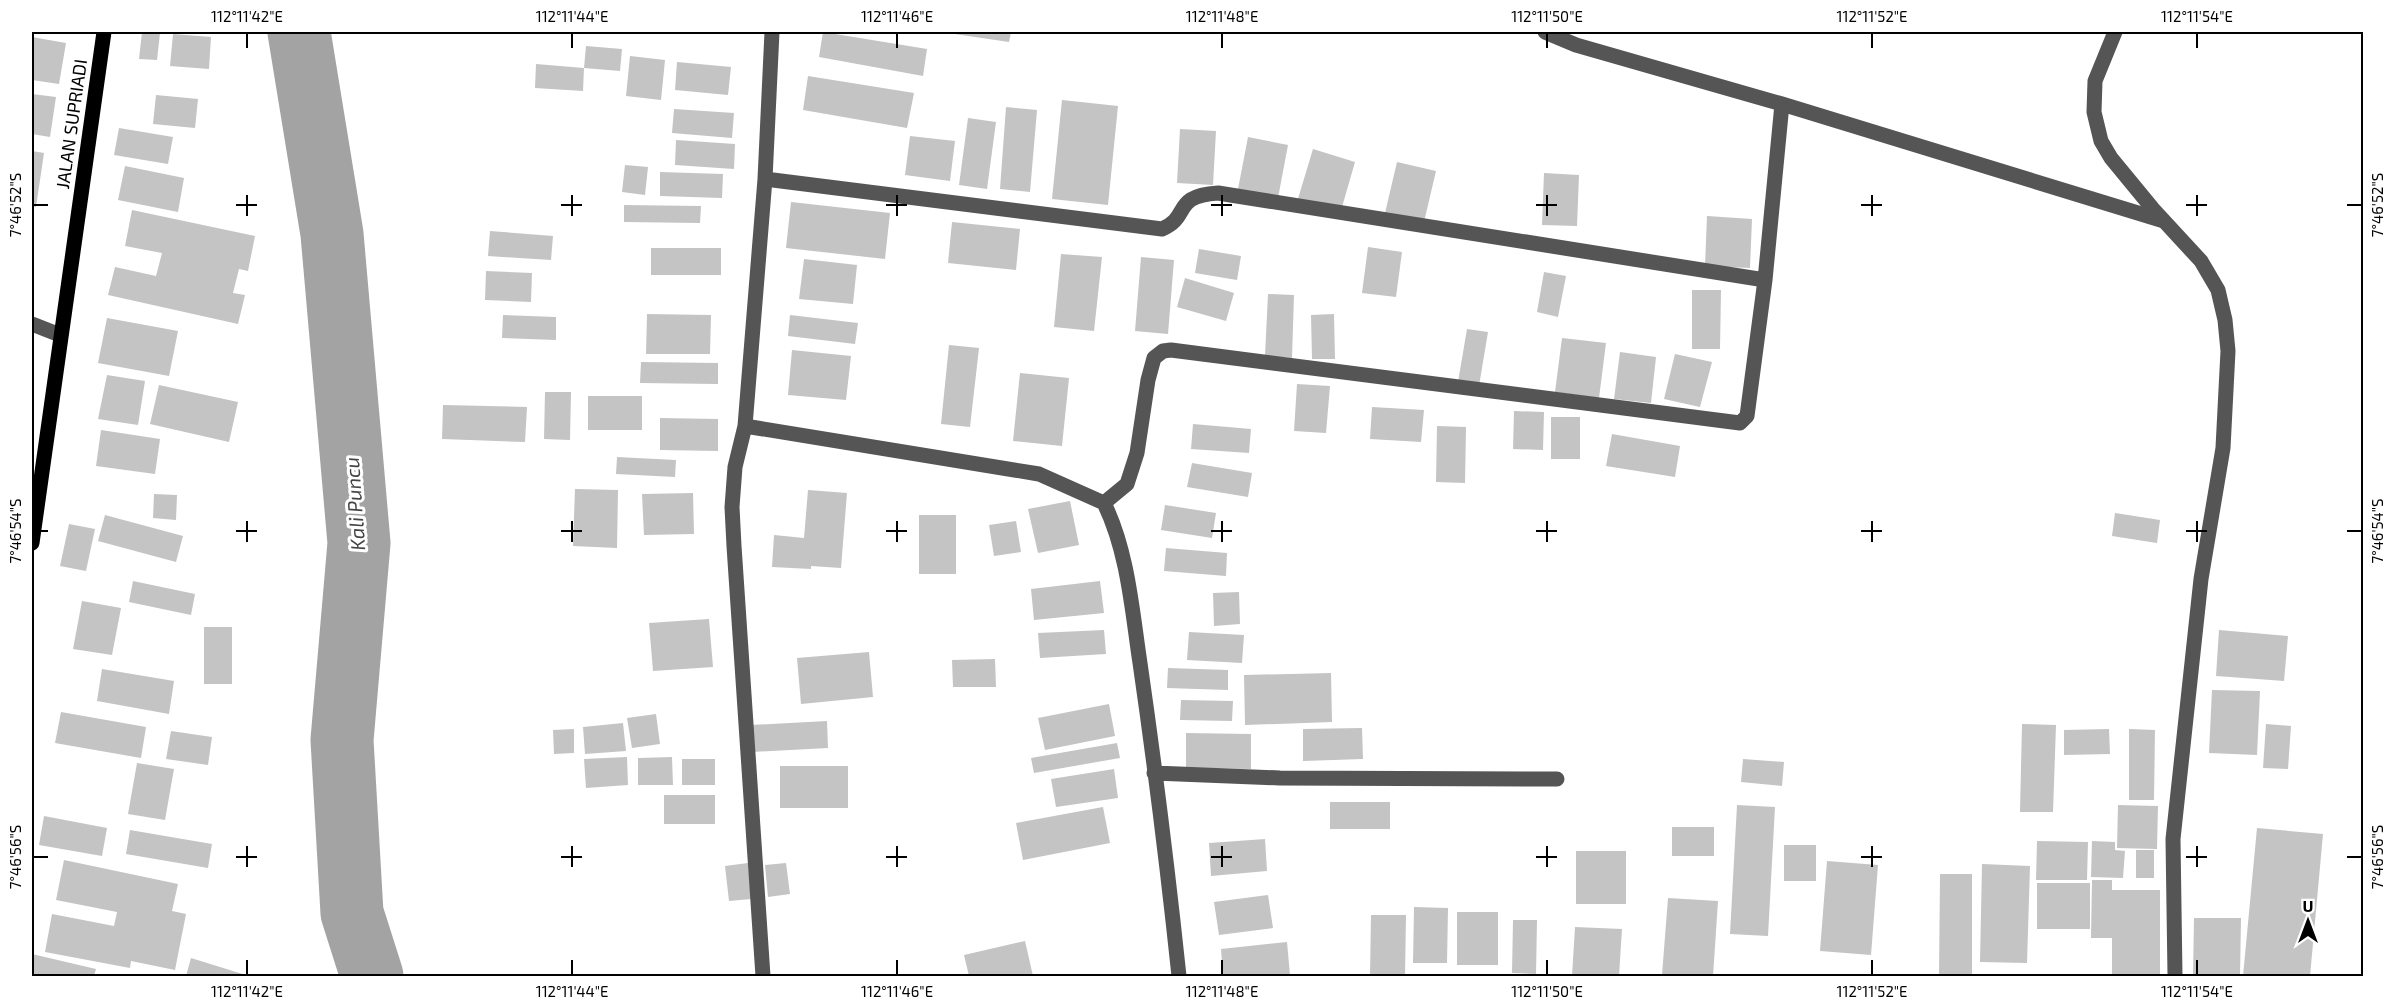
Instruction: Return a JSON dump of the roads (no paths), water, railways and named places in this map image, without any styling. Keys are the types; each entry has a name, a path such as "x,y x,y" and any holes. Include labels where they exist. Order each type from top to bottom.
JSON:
{"main road":[{"name":"JALAN SUPRIADI","path":"32,543 104,32"}],"street":[{"path":"763,976 732,507 735,467 745,426 765,179 772,32"},
{"path":"1545,32 1576,45 1782,104 2164,221"},
{"path":"2115,32 2095,81 2094,112 2101,141 2111,158 2201,261 2218,290 2228,351 2223,448 2201,579 2173,838 2175,976"},
{"path":"1104,503 1127,484 1137,453 1148,380 1154,358 1163,351 1171,350 1740,423 1747,416 1765,280 1782,104"},
{"path":"765,179 1162,229 1175,222 1182,207 1190,199 1218,193 1765,280"},
{"path":"32,324 60,335"},
{"path":"745,426 1039,474 1104,503 1116,526 1128,582 1179,976"},
{"path":"1154,773 1280,778 1557,779"}],"waterway":[{"name":"Kali Puncu","path":"299,32 332,234 359,543 342,740 352,913 372,976"}]}
